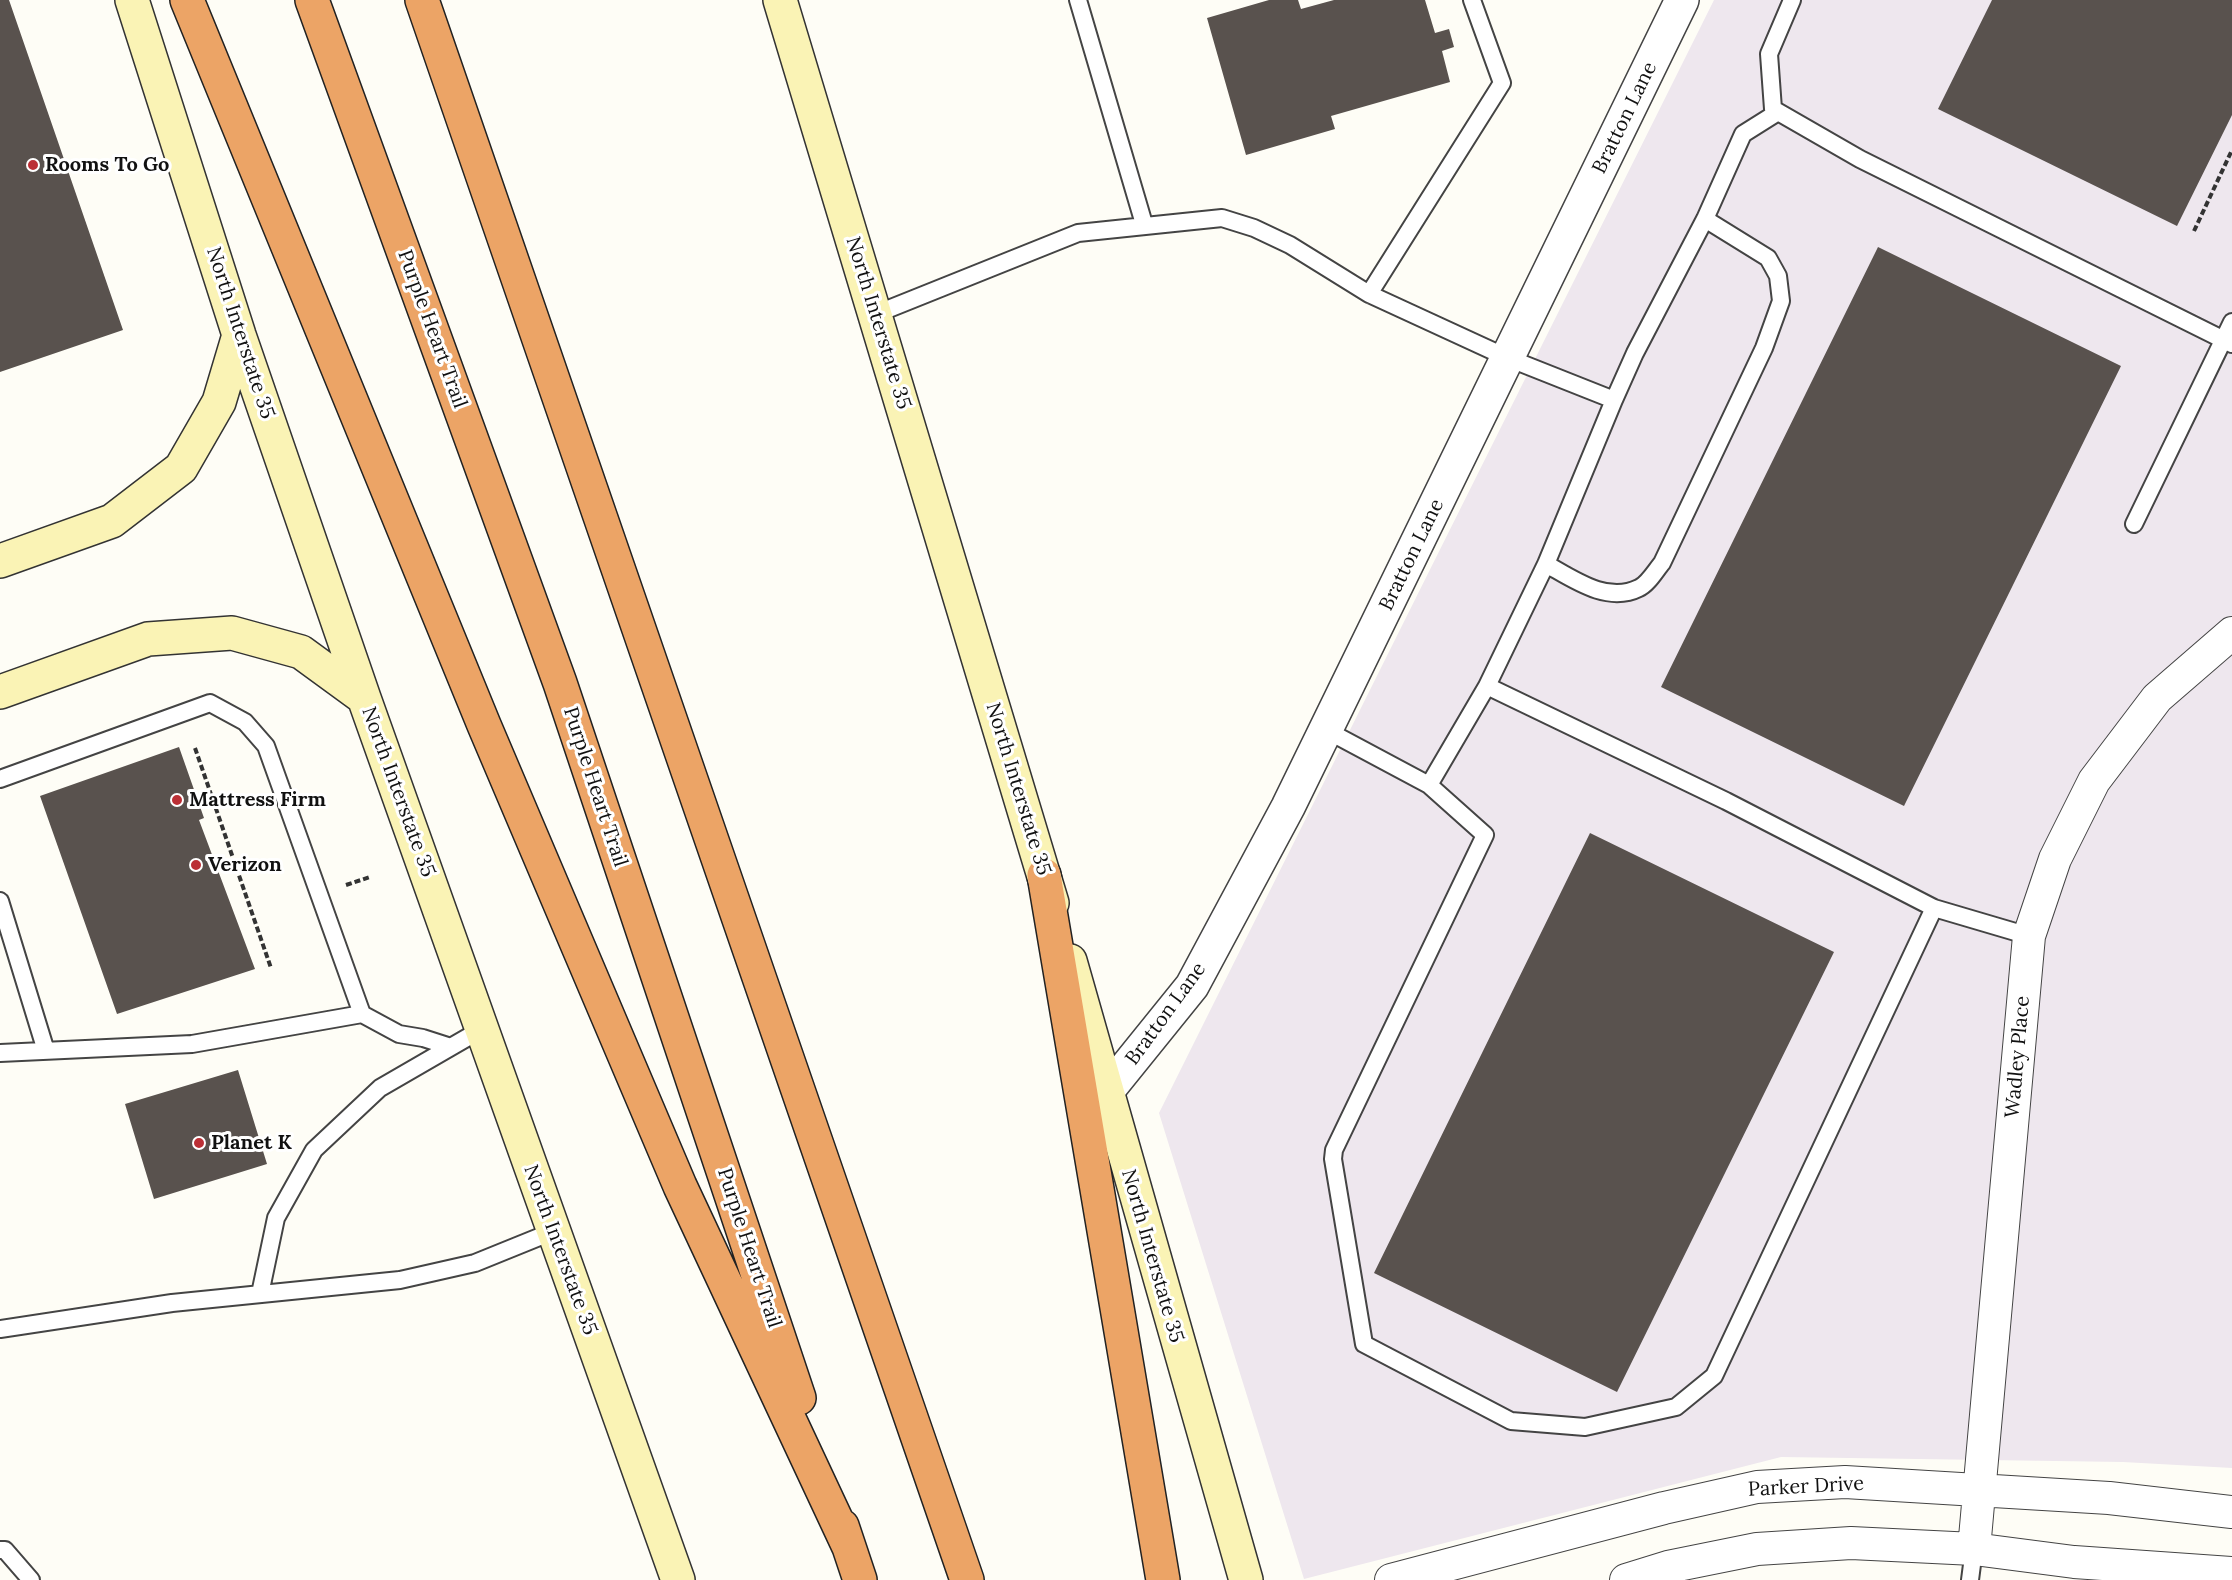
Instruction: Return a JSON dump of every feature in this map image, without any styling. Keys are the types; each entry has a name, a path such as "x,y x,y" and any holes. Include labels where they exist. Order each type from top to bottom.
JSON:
{"highway":[{"path":"187,0 484,725 680,1186 849,1547"},
{"name":"Purple Heart Trail","path":"312,0 560,683 860,1580"},
{"path":"422,0 967,1580"},
{"path":"1044,875 1163,1580"}],"main road":[{"name":"North Interstate 35","path":"132,0 239,334 364,698 678,1580"},
{"name":"North Interstate 35","path":"780,0 1108,1090 1122,1152 1246,1580"},
{"path":"0,561 112,521 181,468 219,402 239,334"},
{"path":"0,692 148,639 232,633 302,652 364,698"}],"street":[{"name":"Bratton Lane","path":"1108,1090 1192,986 1288,807 1682,0"},
{"name":"Wadley Place","path":"1974,1549 2029,936 2055,859 2094,781 2157,698 2232,633"},
{"name":"Parker Drive","path":"1391,1580 1664,1508 1757,1487 1845,1482 2109,1498 2232,1512"},
{"path":"1626,1580 1668,1567 1756,1549 1851,1543 1974,1549 2074,1562 2232,1574"}],"lane":[{"path":"1078,0 1144,224"},
{"path":"1369,294 1502,83 1472,0"},
{"path":"1792,0 1769,54 1773,109 1860,159 2228,342"},
{"path":"1429,785 1487,686 1545,564 1614,400 1646,332 1705,219 1743,134 1778,112"},
{"path":"876,314 1078,233 1144,224 1222,218 1254,228 1290,244 1369,294 1508,358 1614,400"},
{"path":"1545,564 1592,589 1618,593 1641,588 1662,563 1764,348 1781,301 1778,276 1768,258 1705,219"},
{"path":"2134,524 2228,342 2232,322"},
{"path":"1487,686 1726,801 1934,908 2029,936"},
{"path":"0,779 210,703 245,722 266,746 362,1014"},
{"path":"1326,730 1429,785 1485,835 1332,1159 1364,1344 1511,1421 1585,1427 1676,1407 1714,1376 1934,908"},
{"path":"0,901 46,1051"},
{"path":"0,1053 192,1044 362,1014 399,1035 423,1038 451,1047"},
{"path":"260,1294 276,1218 314,1150 380,1088 482,1029"},
{"path":"0,1329 172,1303 400,1280 475,1263 554,1231"},
{"path":"1970,1580 1974,1549"},
{"path":"0,1550 5,1550 31,1580"}],"path":[{"path":"2194,231 2232,150"},
{"path":"195,748 271,968"},
{"path":"340,888 370,877"}],"shaded area":[{"path":"1714,0 2232,0 2232,1468 2123,1462 1781,1457 1304,1579 1159,1113"}],"building":[{"name":"Rooms To Go","path":"0,0 9,0 123,330 0,372"},
{"path":"1269,0 1298,0 1301,9 1334,0 1425,0 1435,33 1449,29 1454,47 1442,51 1450,82 1331,116 1335,129 1246,155 1207,18"},
{"path":"1992,0 2232,0 2232,115 2177,226 1938,109"},
{"path":"1878,247 2121,366 1904,806 1661,687"},
{"path":"179,747 204,818 199,820 255,969 117,1014 40,796"},
{"path":"1590,833 1834,952 1617,1392 1374,1273"},
{"name":"Planet K","path":"238,1070 267,1164 154,1199 125,1104"}],"place":[{"name":"Rooms To Go","path":"33,165"},
{"name":"Mattress Firm","path":"177,800"},
{"name":"Verizon","path":"196,865"},
{"name":"Planet K","path":"199,1143"}]}
